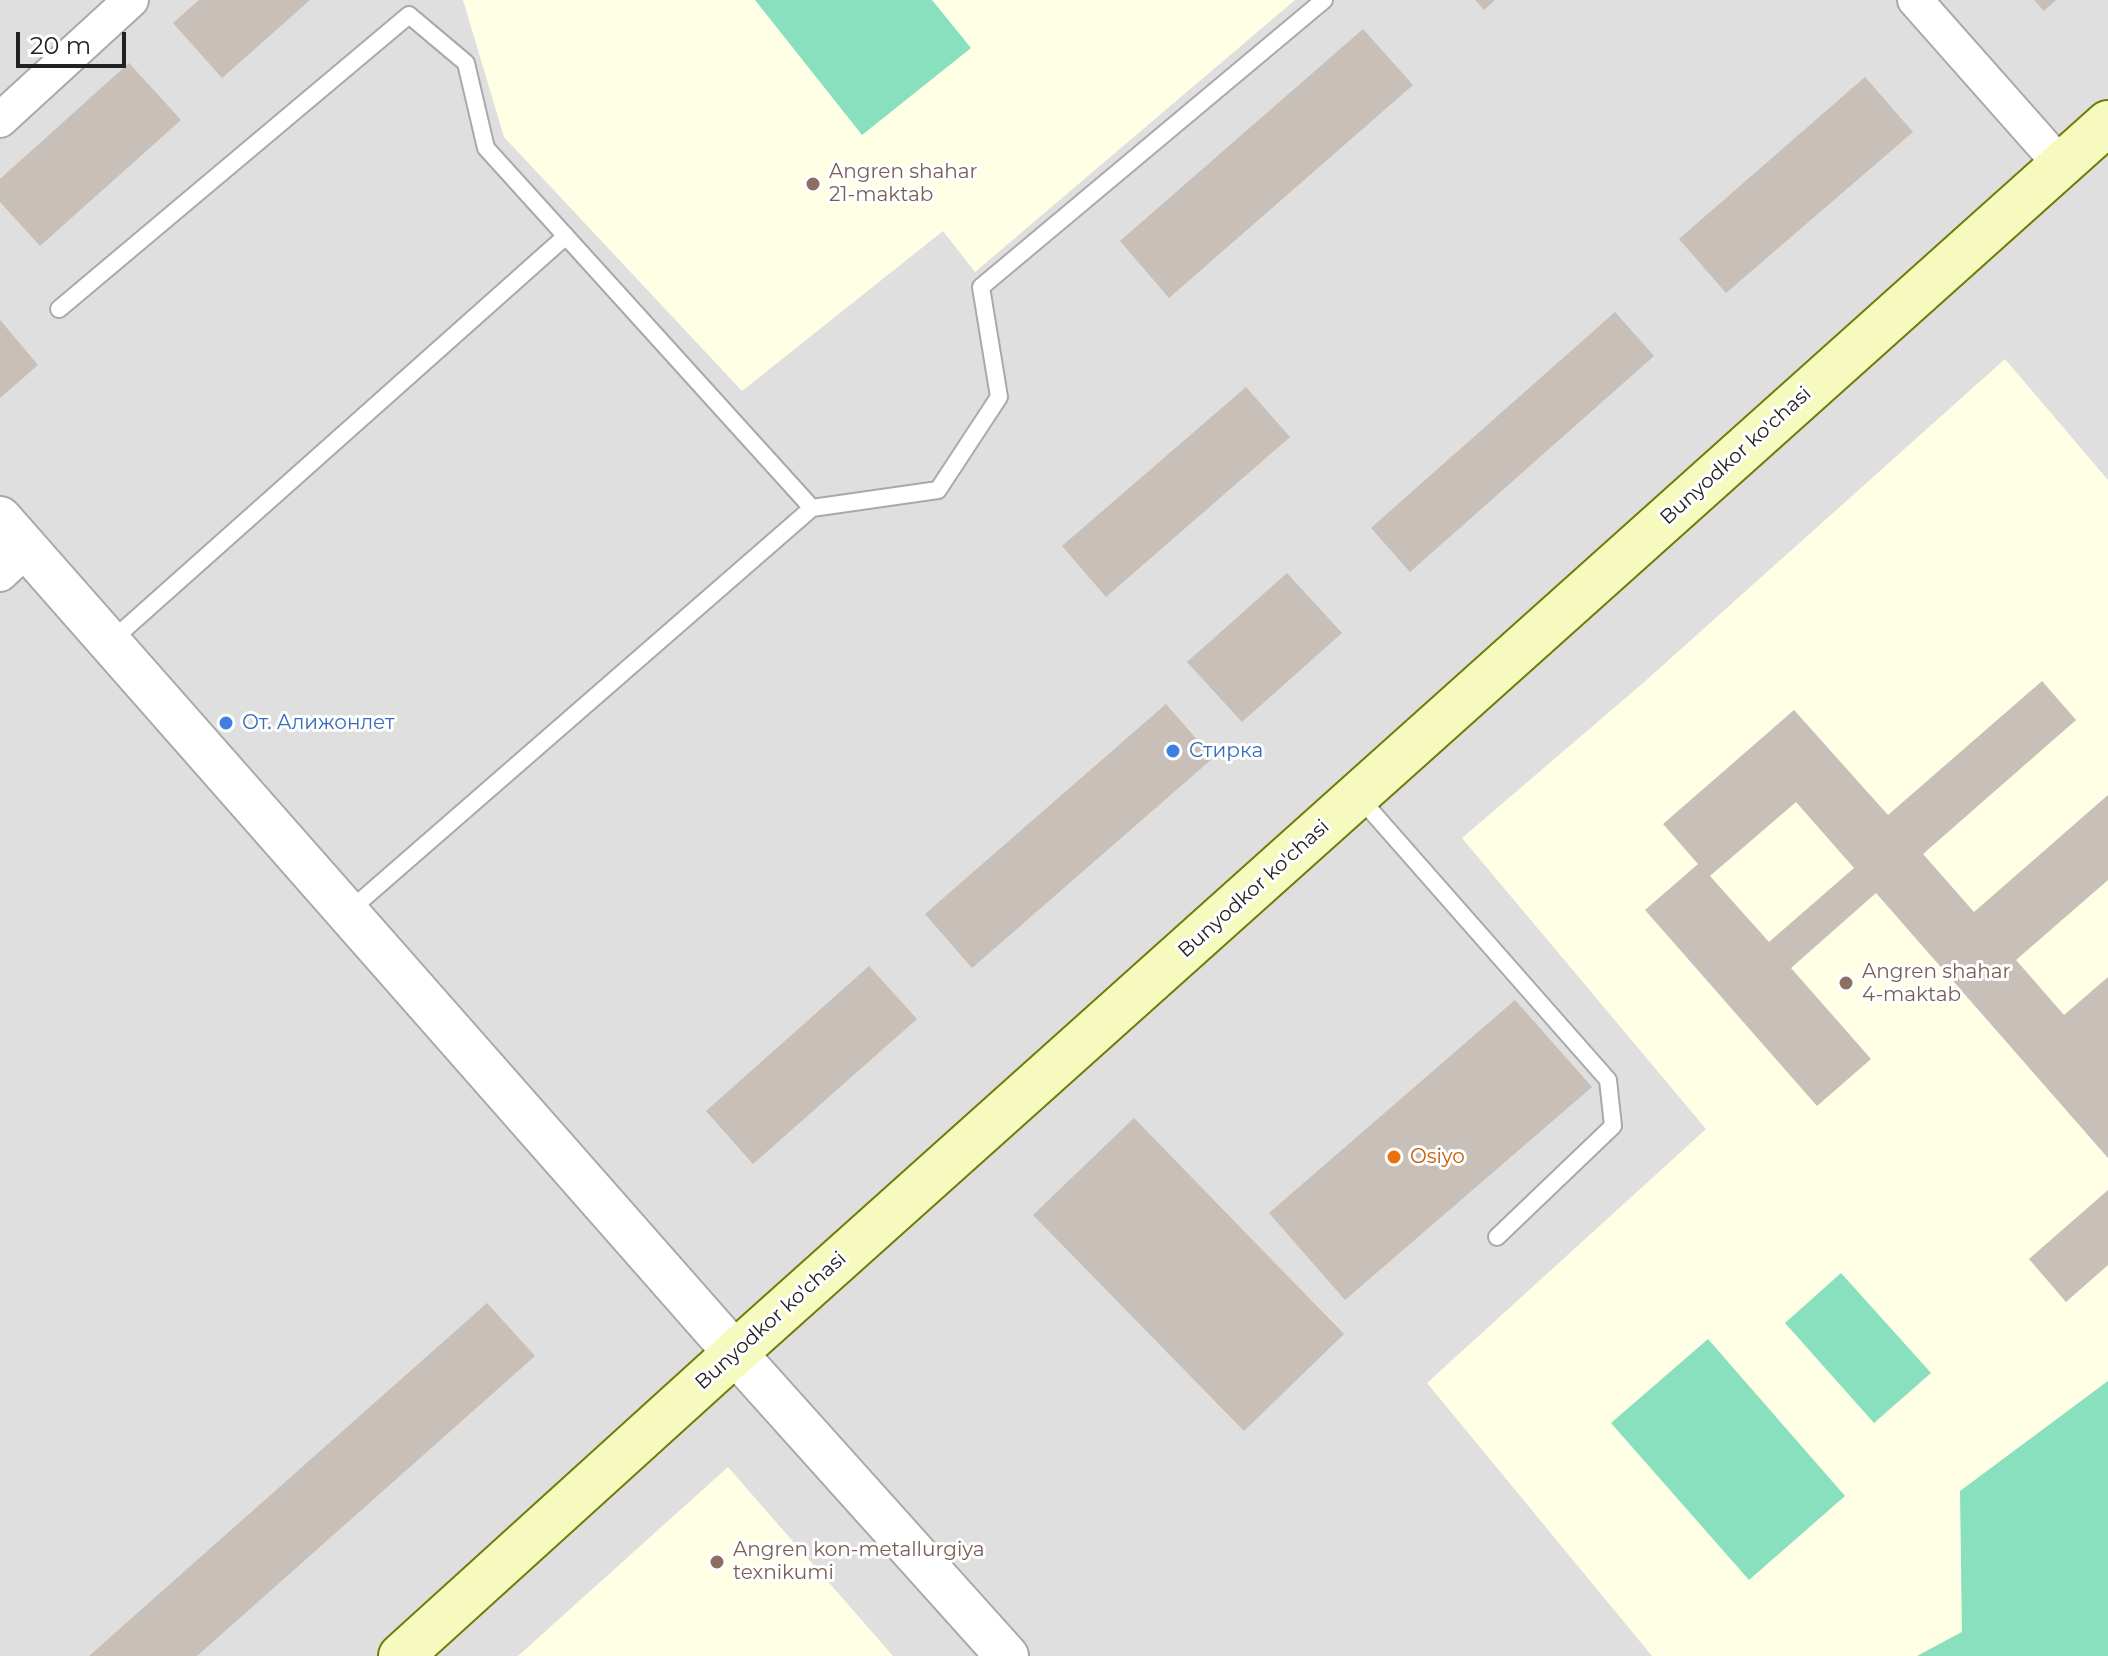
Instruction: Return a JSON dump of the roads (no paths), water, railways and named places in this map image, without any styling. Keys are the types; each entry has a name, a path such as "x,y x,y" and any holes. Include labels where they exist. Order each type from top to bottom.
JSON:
{"main road":[{"name":"Bunyodkor ko'chasi","path":"401,1656 2108,123"}],"street":[{"path":"0,120 131,0"},
{"path":"1915,0 2061,165"},
{"path":"0,518 14,562 110,643 735,1353 1007,1656"}],"lane":[{"path":"347,913 812,508 938,490 999,397 981,287 1324,0"},
{"path":"59,309 409,15 466,63 486,148 812,508"},
{"path":"110,643 566,236"},
{"path":"1357,796 1608,1080 1613,1126 1497,1237"}],"place":[{"name":"Angren shahar 21-maktab","path":"813,184"},
{"name":"От. Алижонлет","path":"226,723"},
{"name":"Стирка","path":"1173,751"},
{"name":"Angren shahar 4-maktab","path":"1846,983"},
{"name":"Osiyo","path":"1394,1157"},
{"name":"Angren kon-metallurgiya texnikumi","path":"717,1562"}]}
